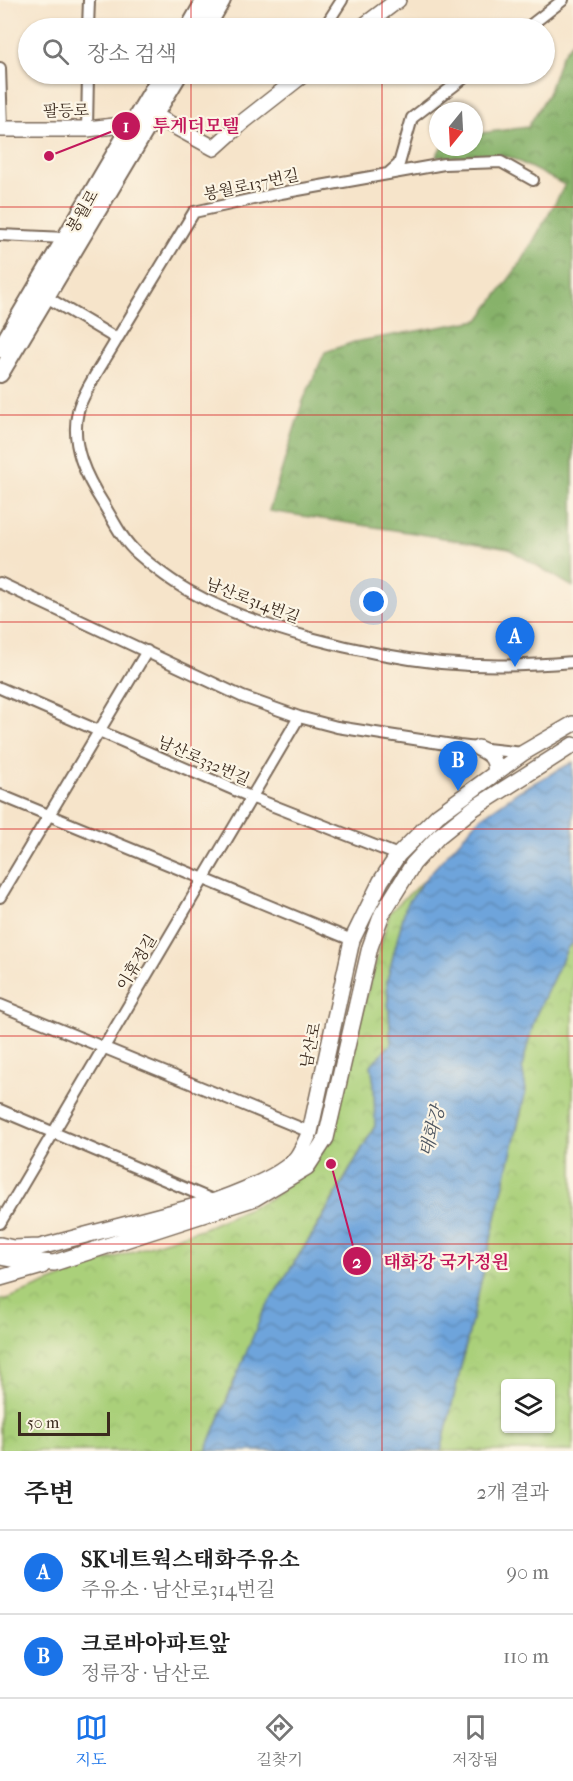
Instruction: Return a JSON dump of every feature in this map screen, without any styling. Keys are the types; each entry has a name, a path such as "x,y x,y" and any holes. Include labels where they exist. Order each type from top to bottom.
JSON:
{"main road":[{"path":"195,18 205,0"},
{"path":"212,18 222,0"},
{"path":"375,18 398,0"},
{"name":"봉월로","path":"0,349 5,332 40,293 66,238 133,124 148,112 158,84"},
{"path":"0,374 40,293 148,112 171,84"},
{"path":"148,112 214,148 287,84"},
{"name":"팔등로","path":"1,129 87,129 133,124"},
{"name":"남산로","path":"0,1245 13,1248 40,1247 215,1201 275,1175 296,1158 310,1132 352,940 381,881 398,855 438,815 524,753 573,724"},
{"path":"0,1278 54,1263 255,1198 307,1167 326,1138 369,947 382,914 413,864 439,836 474,808 573,745"},
{"path":"478,748 494,759 495,774"},
{"path":"0,1257 54,1263"}],"street":[{"path":"88,18 89,0"},
{"path":"330,18 342,0"},
{"path":"540,18 563,0"},
{"path":"0,68 1,129"},
{"path":"87,129 88,84"},
{"path":"390,172 399,164 412,118 457,84"},
{"name":"봉월로137번길","path":"117,339 194,212 390,172 444,164 501,162 533,180"},
{"path":"0,235 66,238"},
{"path":"40,293 117,339"},
{"name":"남산로314번길","path":"117,339 78,408 75,425 79,454 91,484 135,552 188,591 248,617 305,636 378,653 441,663 528,666 573,663"},
{"path":"0,583 243,697 299,717 337,727 524,753"},
{"path":"0,897 99,731 142,648"},
{"name":"남산로332번길","path":"0,688 251,797 398,855"},
{"name":"이휴정길","path":"0,1223 299,717"},
{"path":"0,795 352,940"},
{"path":"0,1005 310,1132"},
{"path":"0,1110 215,1201"}],"green space":[{"path":"573,40 573,587 509,549 269,511 303,401 325,352 354,342 479,320 522,261 565,185 510,157 436,157 483,156 483,133 528,127 551,84 555,84 555,74 561,56"},
{"path":"425,879 406,906 387,980 391,1044 371,1066 375,1126 313,1233 273,1296 234,1381 206,1451 0,1451 0,1299 7,1299 107,1260 204,1228 272,1198 307,1167 326,1138 390,912"},
{"path":"573,943 573,1451 441,1451 526,1091 522,1067 535,1017 568,947"}],"water":[{"name":"태화강","path":"573,762 573,943 568,947 535,1017 522,1067 526,1090 441,1451 206,1451 263,1312 319,1224 375,1126 371,1065 391,1044 387,980 406,905 425,879 479,819 519,791"}],"place":[{"name":"투게더모텔","path":"49,156"},
{"name":"SK네트웍스태화주유소","path":"515,667"},
{"name":"크로바아파트앞","path":"458,791"},
{"name":"태화강 국가정원","path":"331,1164"}]}
